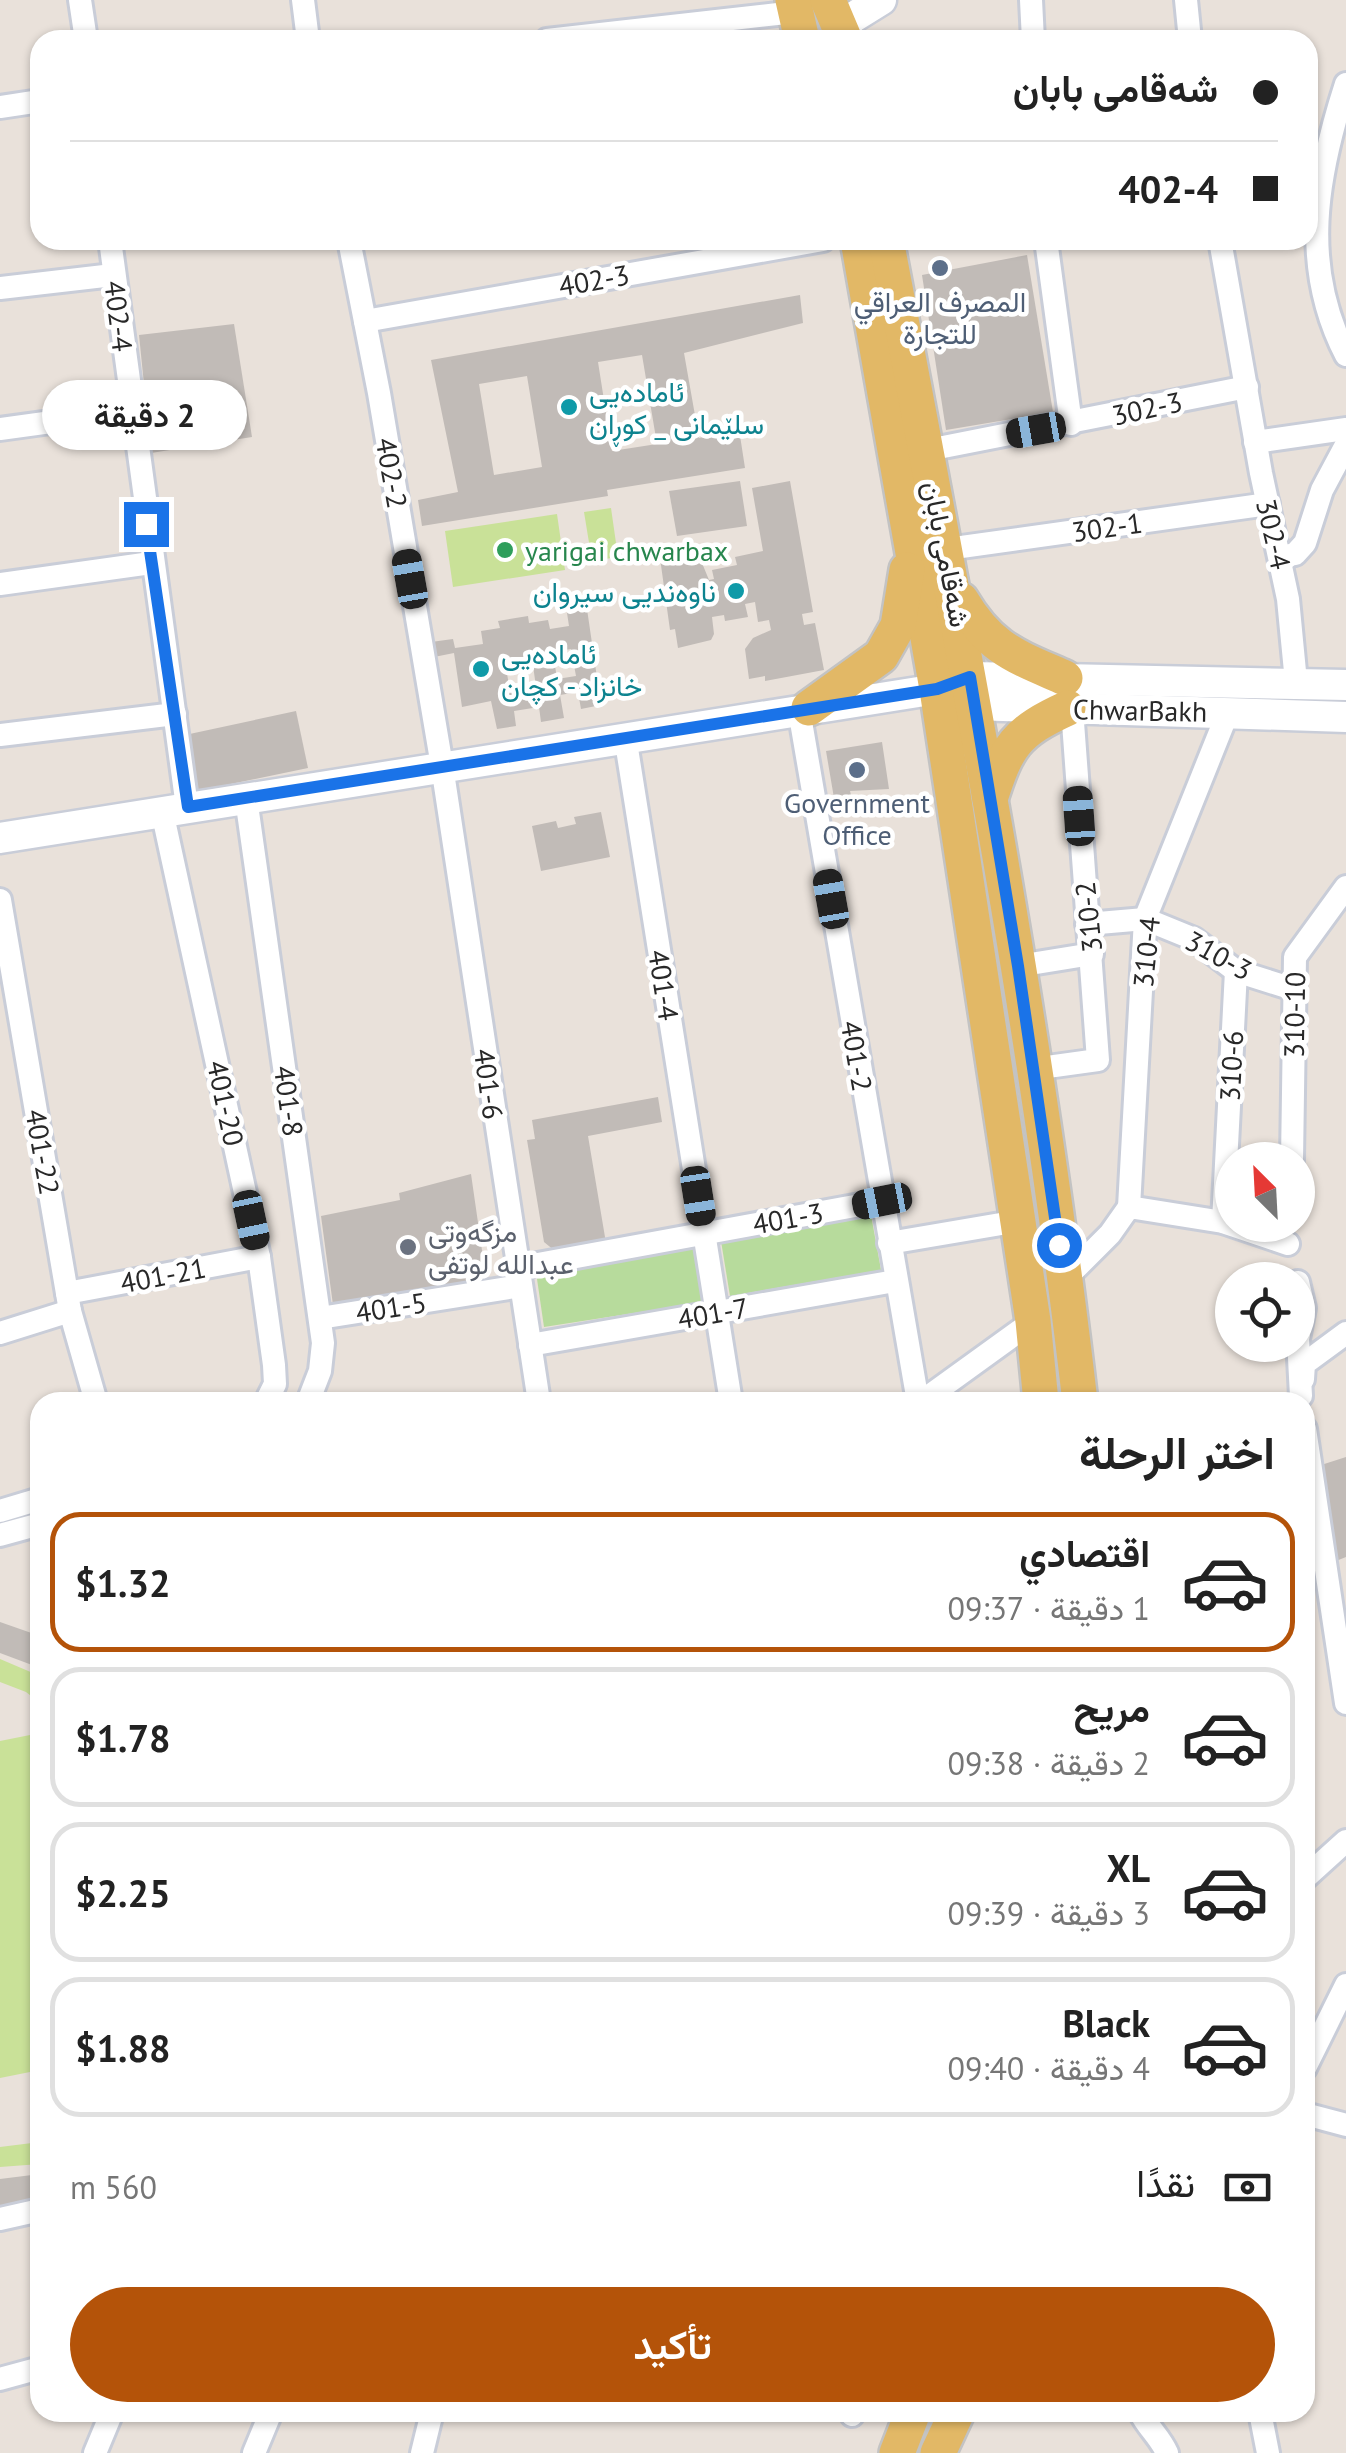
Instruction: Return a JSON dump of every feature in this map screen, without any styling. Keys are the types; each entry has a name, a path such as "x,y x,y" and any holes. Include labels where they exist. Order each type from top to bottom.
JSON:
{"main road":[{"name":"شەقامی بابان","path":"884,250 929,547 960,690 990,800 1083,1392"},
{"name":"شەقامی بابان","path":"885,250 928,450 929,547 954,588 960,690 1040,1392"},
{"path":"804,709 882,656 929,547"},
{"path":"954,588 981,633 1068,698 1020,736 1003,758 990,800"},
{"path":"896,2453 909,2422"},
{"path":"938,2453 952,2422"}],"street":[{"path":"80,0 84,30"},
{"path":"303,0 307,30"},
{"path":"837,28 882,0"},
{"path":"1031,0 1032,30"},
{"path":"1186,0 1189,30"},
{"path":"656,30 797,17"},
{"path":"1318,229 1321,191 1344,99"},
{"path":"0,107 30,102"},
{"name":"402-4","path":"111,250 175,714 175,809"},
{"name":"402-2","path":"350,250 366,321 442,766"},
{"name":"402-3","path":"366,321 767,250"},
{"path":"1047,250 1071,424"},
{"name":"302-4","path":"1222,250 1255,442 1280,557 1296,682"},
{"path":"1316,250 1326,312 1346,356"},
{"path":"0,288 114,275"},
{"name":"302-3","path":"928,450 1248,387"},
{"path":"0,429 131,410"},
{"path":"1255,442 1346,429"},
{"path":"1280,557 1295,554 1305,543 1322,490 1346,445"},
{"name":"302-1","path":"929,547 1268,504"},
{"path":"0,584 152,562"},
{"path":"1068,698 1296,682 1346,685"},
{"name":"ChwarBakh","path":"0,838 625,736 960,690 1346,718"},
{"name":"310-2","path":"1033,1069 1098,1060 1068,698"},
{"name":"401-2","path":"804,709 895,1281 918,1392"},
{"name":"310-4","path":"1129,1207 1146,919 1228,712"},
{"path":"0,735 175,714"},
{"name":"401-4","path":"625,736 730,1392"},
{"name":"401-6","path":"442,766 537,1392"},
{"name":"401-8","path":"246,798 320,1318 322,1358 311,1392"},
{"name":"401-20","path":"175,809 260,1257 274,1392"},
{"name":"310-10","path":"1292,1142 1295,957 1346,887"},
{"name":"401-22","path":"0,900 69,1302 93,1392"},
{"name":"310-3","path":"1087,924 1146,919 1194,939 1236,971 1293,989"},
{"path":"1018,966 1092,954"},
{"name":"310-6","path":"1227,1142 1236,971"},
{"name":"401-3","path":"519,1277 704,1234 882,1201"},
{"path":"1064,1280 1110,1234 1129,1207 1215,1221"},
{"path":"889,1243 1018,1221"},
{"name":"401-21","path":"0,1333 69,1302 260,1257"},
{"name":"401-5","path":"320,1318 519,1277"},
{"name":"401-7","path":"530,1345 895,1281"},
{"path":"934,1392 1033,1320"},
{"path":"1302,1392 1304,1364 1346,1334"},
{"path":"1299,1362 1301,1392"},
{"path":"0,1511 30,1502"},
{"path":"1315,1518 1339,1607 1346,1703"},
{"path":"0,1535 30,1527"},
{"path":"1315,1869 1346,1842"},
{"path":"1315,2048 1346,1984"},
{"path":"1315,2117 1346,2125"},
{"path":"0,2219 30,2212"},
{"path":"0,2379 30,2371"},
{"path":"95,2453 108,2422"},
{"path":"254,2453 267,2422"},
{"path":"422,2453 430,2422"},
{"path":"1145,2422 1160,2435 1167,2453"},
{"path":"1262,2422 1268,2453"}],"green space":[{"path":"611,508 618,557 592,561 584,512"},
{"name":"yarigai chwarbax","path":"557,514 565,570 453,587 445,531"},
{"path":"871,1215 881,1270 730,1296 721,1241"},
{"path":"696,1247 705,1302 544,1327 536,1272"},
{"path":"0,1659 30,1672 30,1695 26,1692 0,1682"},
{"path":"30,1735 30,2072 0,2078 0,1741"},
{"path":"30,2143 30,2165 0,2167 0,2147"}],"building":[{"path":"1027,255 1053,412 946,430 922,275"},
{"name":"ئامادەیی سلێمانی _ کوڕان","path":"800,295 803,323 684,353 699,438 739,429 745,468 607,490 608,496 422,526 418,500 458,492 431,360","holes":["642,355 657,444 612,451 598,362","527,376 542,467 494,475 479,384"]},
{"path":"234,324 252,437 151,453 139,335"},
{"path":"740,481 747,526 677,536 669,491"},
{"name":"ناوەندیی سیروان","path":"790,481 813,612 802,614 804,625 815,623 824,670 765,681 765,676 749,679 745,649 753,638 771,630 769,620 758,622 755,602 745,604 748,617 725,621 724,615 712,617 711,640 678,648 675,629 670,630 660,558 691,553 702,563 709,580 714,579 712,570 737,565 735,557 763,551 752,488"},
{"name":"ئامادەیی خانزاد - کچان","path":"587,609 601,705 581,709 578,692 560,695 564,718 541,722 539,707 514,711 516,726 497,729 491,701 462,707 454,653 434,657 431,642 453,639 455,648 483,644 481,631 500,628 498,621 528,616 529,623 548,620 550,629 569,626 567,613","holes":["571,649 576,676 557,679 553,652","532,658 536,687 510,691 505,662"]},
{"path":"296,711 308,768 197,791 185,735"},
{"path":"882,742 889,789 850,791 851,795 834,798 826,751"},
{"path":"601,812 610,857 541,871 532,826 556,821 558,828 576,824 574,817"},
{"path":"658,1097 662,1122 588,1136 606,1243 555,1251 544,1242 527,1140 535,1139 532,1120"},
{"path":"471,1174 486,1278 333,1305 321,1216 400,1200 399,1193"},
{"path":"1346,1457 1346,1557 1331,1563 1318,1466"},
{"path":"0,1622 30,1632 30,1664 0,1653"},
{"path":"30,2175 30,2211 0,2215 0,2179"}],"place":[{"name":"المصرف العراقي للتجارة","path":"940,268"},
{"name":"ئامادەیی سلێمانی _ کوڕان","path":"569,407"},
{"name":"yarigai chwarbax","path":"505,550"},
{"name":"ناوەندیی سیروان","path":"736,591"},
{"name":"ئامادەیی خانزاد - کچان","path":"481,669"},
{"name":"Government Office","path":"857,770"},
{"name":"مزگەوتی عبداللە لوتفی","path":"408,1247"}],"route":[{"path":"146,524 188,807 937,689 970,677 1059,1245"}]}
